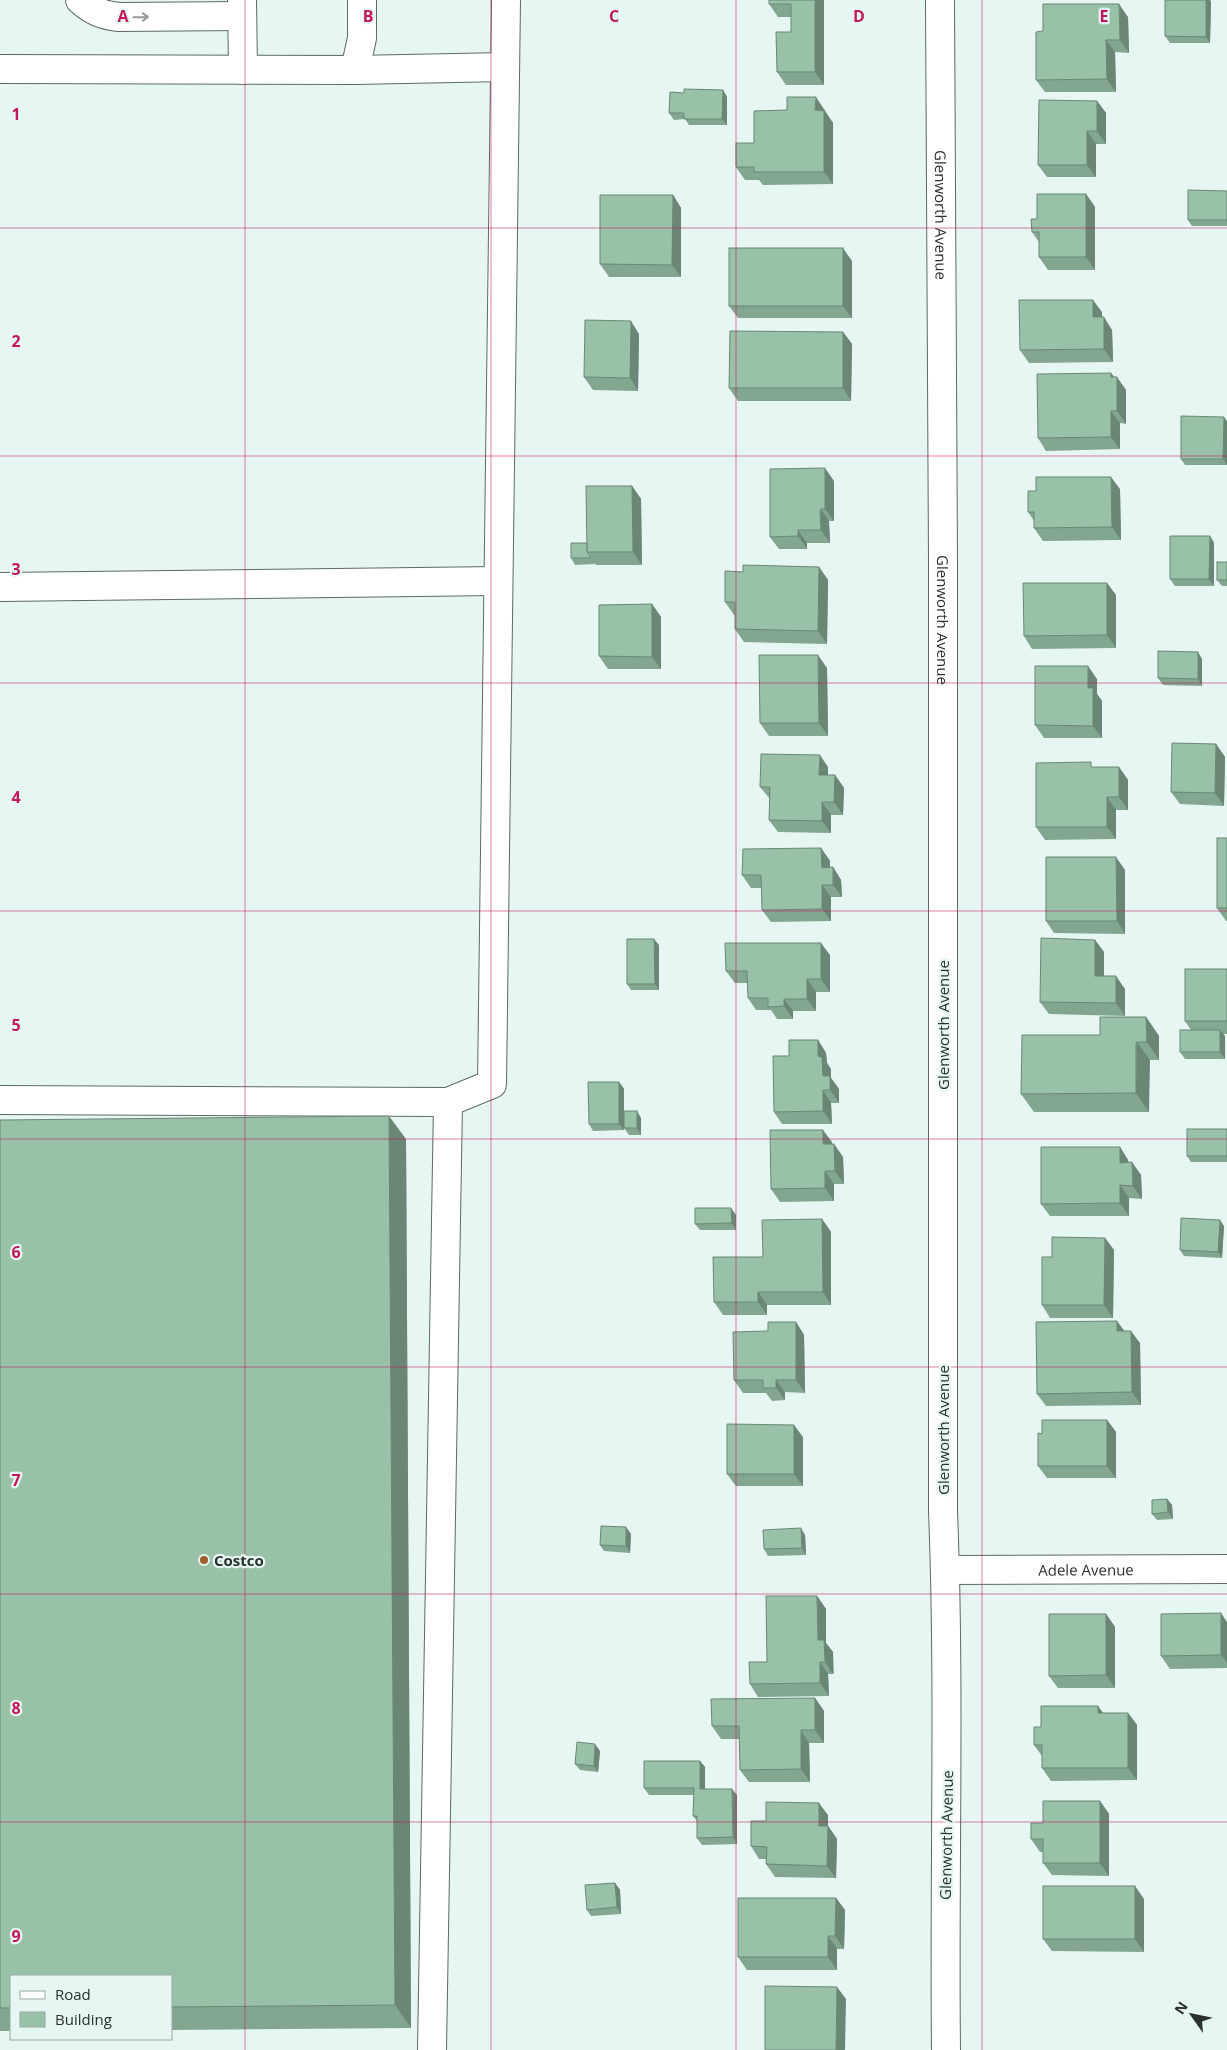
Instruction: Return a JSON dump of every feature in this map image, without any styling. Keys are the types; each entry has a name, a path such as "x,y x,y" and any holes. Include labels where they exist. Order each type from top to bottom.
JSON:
{"street":[{"path":"80,0 91,10 120,17 242,8 243,70"},
{"path":"354,70 362,38 362,0"},
{"path":"0,1100 448,1102 492,1084 506,0"},
{"name":"Glenworth Avenue","path":"940,0 943,561 943,1511 947,1772 946,2050"},
{"path":"0,69 354,70 505,67"},
{"path":"0,587 498,581"},
{"path":"432,2050 448,1102"},
{"name":"Adele Avenue","path":"945,1570 1227,1569"}],"building":[{"path":"769,0 815,0 815,72 777,72 776,32 791,32 791,4 769,4"},
{"path":"1165,0 1206,0 1206,37 1165,36"},
{"path":"1043,4 1119,4 1120,40 1106,40 1107,79 1036,80 1036,32 1043,31"},
{"path":"684,89 723,90 722,119 684,119 684,113 669,113 670,92 684,93"},
{"path":"787,97 816,97 815,110 824,111 824,172 754,172 754,167 736,167 736,143 754,143 754,111 787,110"},
{"path":"1039,100 1097,101 1097,131 1087,131 1087,165 1038,165"},
{"path":"1188,190 1227,191 1227,220 1188,220"},
{"path":"1037,194 1086,194 1086,257 1039,257 1039,232 1032,232 1031,219 1037,219"},
{"path":"600,195 673,195 672,265 600,264"},
{"path":"729,248 843,248 843,306 729,306"},
{"path":"1019,300 1093,300 1093,317 1104,317 1104,349 1020,350"},
{"path":"585,320 631,321 630,378 584,377"},
{"path":"730,331 843,332 843,388 729,388"},
{"path":"1111,373 1111,377 1117,377 1117,411 1111,411 1111,437 1038,438 1037,374"},
{"path":"1181,416 1224,417 1223,459 1181,459"},
{"path":"825,468 825,509 820,511 821,530 798,530 798,536 770,537 770,469"},
{"path":"1036,477 1111,477 1112,527 1034,528 1034,512 1028,512 1028,491 1036,491"},
{"path":"586,486 632,486 633,552 587,552"},
{"path":"1170,536 1210,536 1209,579 1170,579"},
{"path":"571,543 587,543 587,552 590,558 571,558"},
{"path":"1217,562 1227,562 1227,580 1217,580"},
{"path":"743,565 819,567 818,631 735,629 735,602 725,602 725,571 743,572"},
{"path":"1023,583 1107,583 1107,635 1024,636"},
{"path":"652,604 652,657 599,656 599,605"},
{"path":"1158,651 1198,652 1198,679 1158,678"},
{"path":"759,655 818,655 819,723 760,723"},
{"path":"1035,666 1088,666 1088,688 1093,688 1093,726 1035,725"},
{"path":"1172,743 1216,744 1215,793 1171,792"},
{"path":"761,754 820,755 819,775 835,775 834,802 822,802 822,821 769,820 770,787 760,787"},
{"path":"1091,762 1091,767 1119,767 1119,797 1107,797 1107,827 1036,827 1036,763"},
{"path":"1217,838 1227,838 1227,908 1217,908"},
{"path":"821,848 822,868 833,867 833,885 822,885 822,909 762,910 761,875 742,875 743,849"},
{"path":"1046,857 1116,857 1117,921 1046,921"},
{"path":"1041,938 1095,940 1095,976 1116,976 1116,1003 1040,1002"},
{"path":"627,939 654,939 655,984 627,984"},
{"path":"725,943 821,943 821,979 807,979 807,999 784,999 784,1006 768,1007 768,998 748,998 747,971 726,971"},
{"path":"1185,969 1227,969 1227,1021 1185,1021"},
{"path":"1100,1017 1146,1017 1147,1042 1137,1042 1136,1044 1136,1093 1021,1094 1022,1035 1100,1035"},
{"path":"1180,1030 1220,1030 1220,1052 1180,1052"},
{"path":"789,1040 818,1040 818,1056 822,1057 823,1076 830,1076 830,1090 823,1090 823,1111 774,1112 773,1056 789,1056"},
{"path":"588,1082 619,1082 619,1124 589,1124"},
{"path":"624,1111 637,1111 637,1128 624,1128"},
{"name":"Costco","path":"389,1116 395,2005 172,2007 172,1975 10,1975 10,2008 0,2008 0,1120"},
{"path":"1187,1129 1227,1129 1227,1156 1187,1156"},
{"path":"770,1130 823,1130 823,1144 834,1144 835,1171 825,1171 825,1188 771,1189"},
{"path":"1041,1147 1120,1147 1120,1163 1132,1162 1133,1186 1120,1185 1120,1203 1041,1204"},
{"path":"695,1208 731,1208 732,1223 695,1224"},
{"path":"1181,1218 1220,1220 1218,1252 1180,1250"},
{"path":"822,1219 823,1292 758,1292 758,1302 714,1302 713,1257 763,1257 762,1220"},
{"path":"1052,1237 1105,1238 1104,1305 1042,1305 1042,1257 1052,1257"},
{"path":"1117,1321 1117,1331 1131,1331 1132,1392 1037,1394 1036,1322"},
{"path":"768,1322 796,1322 796,1380 776,1380 776,1388 763,1388 763,1380 734,1380 733,1332 768,1331"},
{"path":"1042,1420 1107,1420 1107,1466 1038,1466 1038,1433 1042,1434"},
{"path":"727,1424 794,1425 794,1474 727,1474"},
{"path":"1167,1499 1168,1512 1152,1514 1152,1500"},
{"path":"601,1526 626,1527 626,1546 600,1545"},
{"path":"801,1528 802,1548 764,1549 763,1530"},
{"path":"766,1596 817,1596 818,1640 824,1640 825,1660 825,1662 820,1662 820,1683 750,1684 749,1662 767,1662"},
{"path":"1221,1613 1221,1655 1161,1656 1161,1614"},
{"path":"1049,1614 1106,1614 1106,1675 1049,1676"},
{"path":"815,1698 815,1730 801,1730 801,1769 740,1770 739,1726 712,1726 711,1699"},
{"path":"1041,1706 1098,1706 1098,1713 1128,1713 1128,1768 1042,1768 1042,1745 1034,1745 1034,1727 1041,1727"},
{"path":"577,1742 595,1744 594,1766 575,1764"},
{"path":"644,1761 700,1761 700,1789 732,1789 733,1837 697,1838 697,1816 693,1816 694,1788 644,1788"},
{"path":"1043,1801 1100,1801 1100,1863 1043,1863 1043,1839 1031,1839 1031,1823 1043,1823"},
{"path":"766,1802 819,1803 819,1826 828,1826 827,1866 766,1864 767,1847 751,1846 751,1821 766,1821"},
{"path":"615,1883 617,1907 587,1910 585,1885"},
{"path":"1043,1886 1135,1886 1135,1939 1043,1939"},
{"path":"738,1898 836,1898 835,1936 828,1936 828,1957 738,1957"},
{"path":"765,1986 837,1987 836,2050 765,2050"}],"place":[{"name":"Costco","path":"204,1560"}]}
